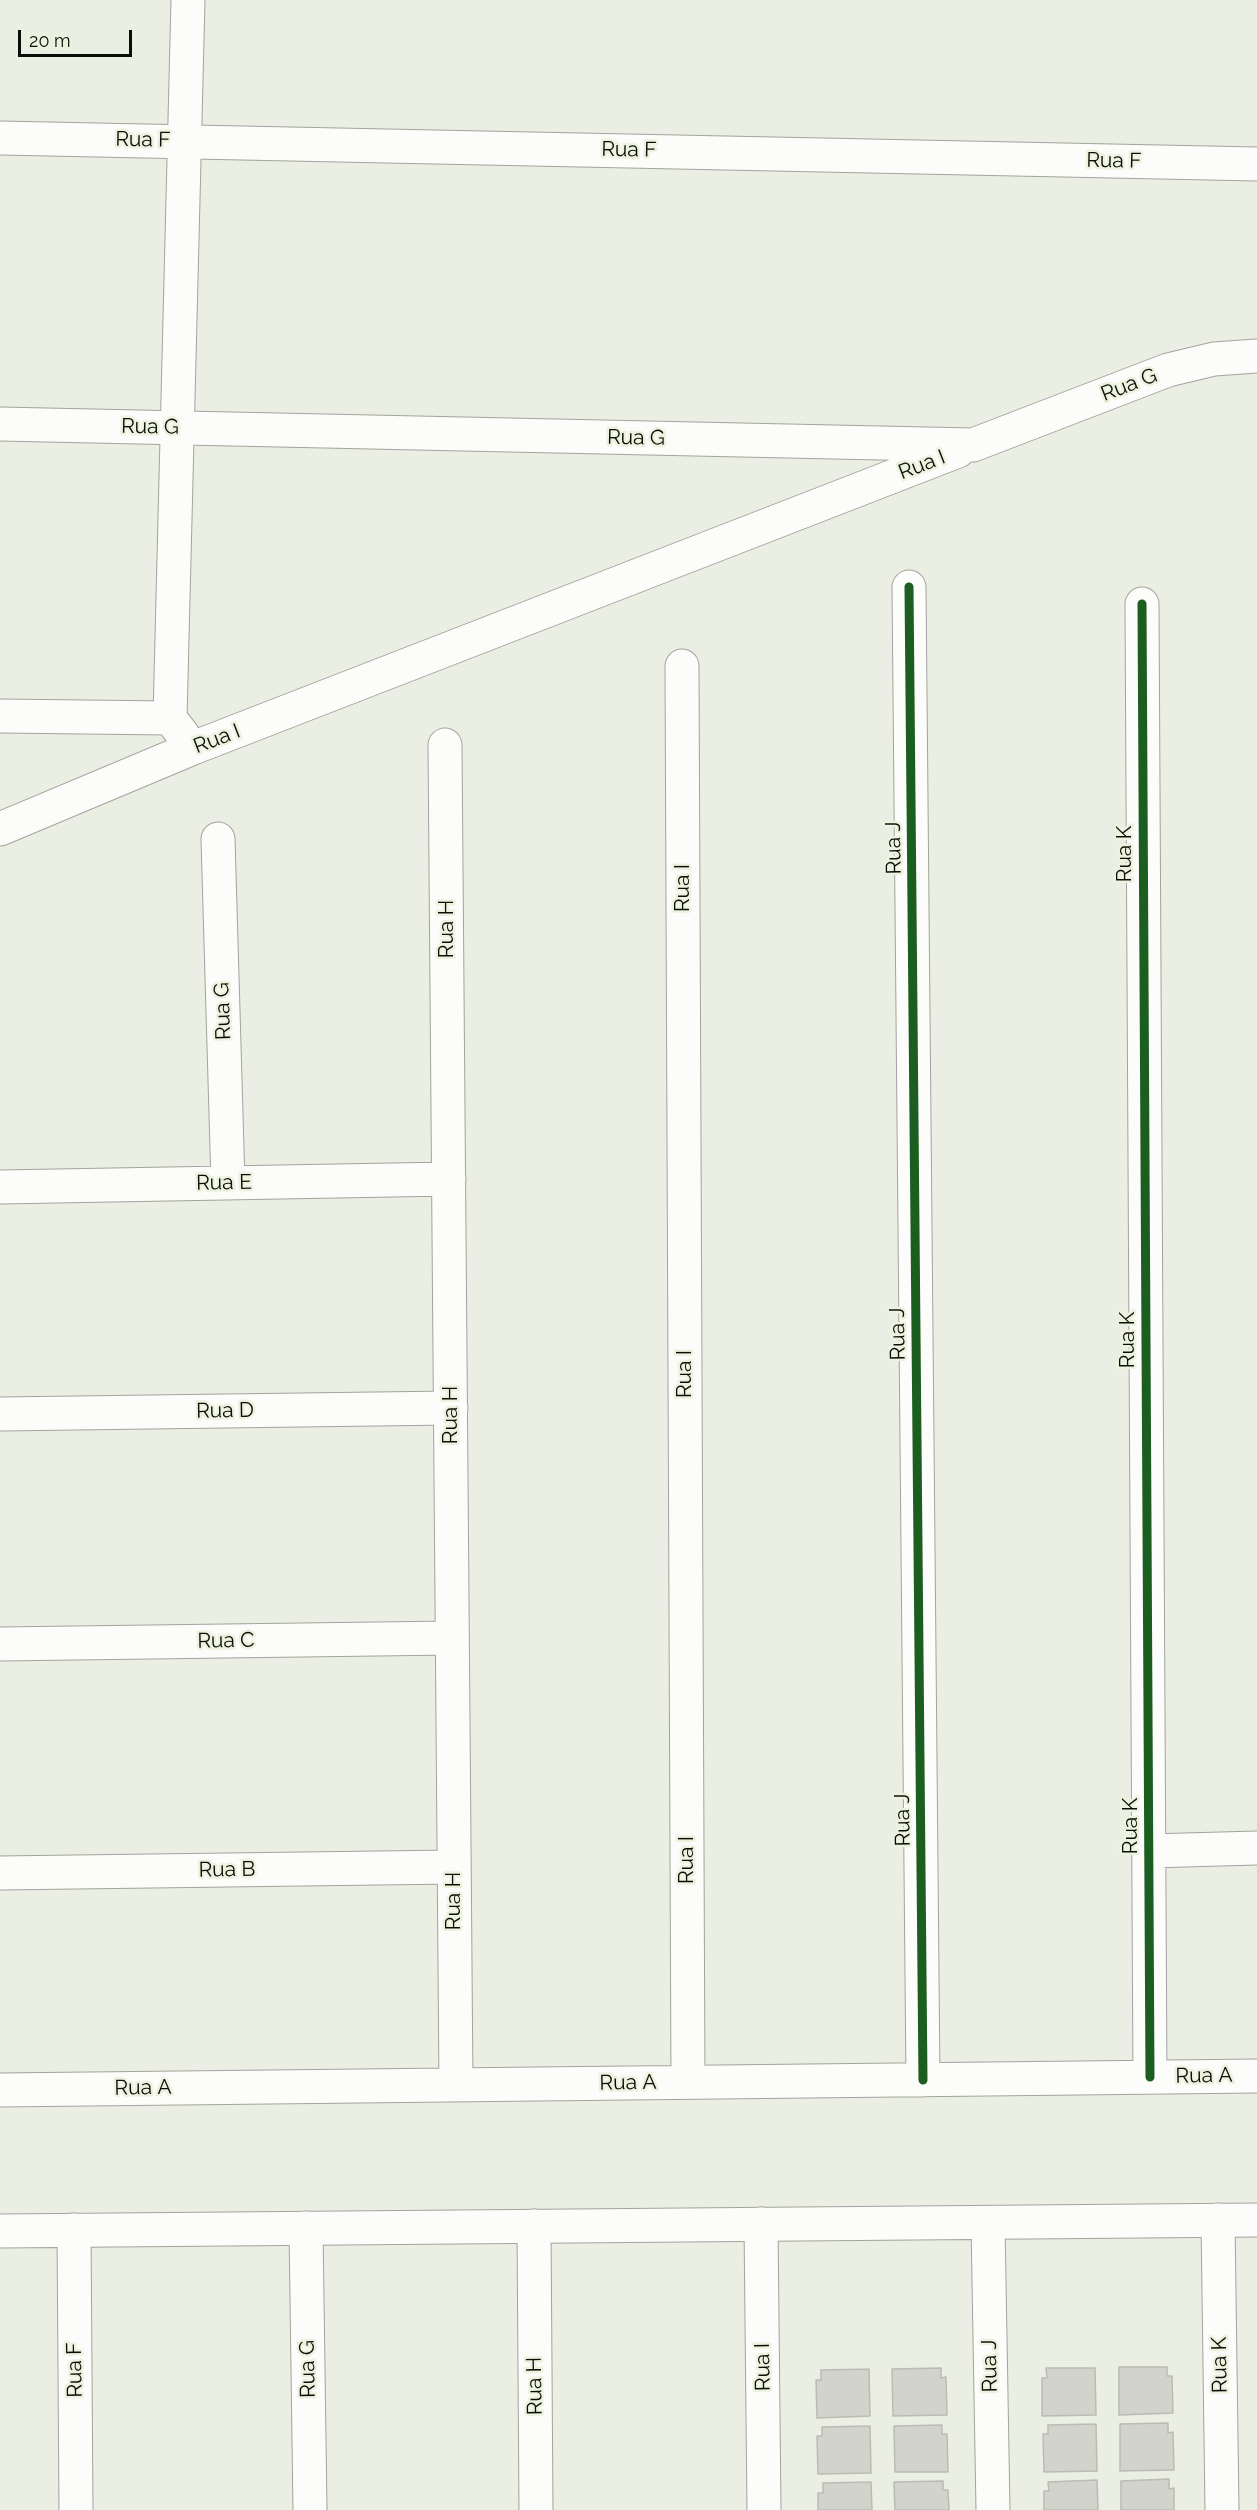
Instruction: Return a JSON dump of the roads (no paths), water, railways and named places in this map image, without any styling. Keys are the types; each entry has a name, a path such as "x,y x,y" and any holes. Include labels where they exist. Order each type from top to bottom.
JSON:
{"street":[{"path":"188,0 170,718 193,748"},
{"name":"Rua F","path":"0,138 1257,164"},
{"name":"Rua G","path":"0,424 973,445 1168,370 1214,359 1257,357"},
{"name":"Rua I","path":"0,829 193,748 973,445"},
{"name":"Rua J","path":"909,587 923,2080"},
{"name":"Rua K","path":"1142,604 1150,2077"},
{"name":"Rua I","path":"682,666 688,2082"},
{"path":"0,716 170,718"},
{"name":"Rua H","path":"445,745 456,2085"},
{"name":"Rua G","path":"218,839 228,1183"},
{"name":"Rua E","path":"0,1187 449,1179"},
{"name":"Rua D","path":"0,1414 451,1408"},
{"name":"Rua C","path":"0,1644 452,1638"},
{"path":"1149,1851 1257,1848"},
{"name":"Rua B","path":"0,1874 454,1867"},
{"name":"Rua A","path":"0,2090 1257,2076"},
{"name":"Rua K","path":"1218,2220 1222,2510"},
{"path":"0,2231 1257,2220"},
{"name":"Rua J","path":"988,2223 993,2510"},
{"name":"Rua I","path":"761,2224 764,2510"},
{"name":"Rua H","path":"534,2226 536,2510"},
{"name":"Rua G","path":"306,2228 310,2510"},
{"name":"Rua F","path":"74,2230 76,2510"}]}
